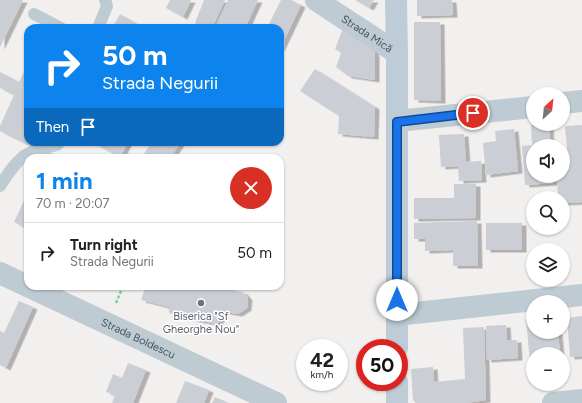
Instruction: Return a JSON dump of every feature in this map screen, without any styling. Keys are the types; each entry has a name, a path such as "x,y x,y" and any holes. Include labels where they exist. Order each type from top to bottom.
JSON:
{"main road":[{"path":"396,0 397,339"},
{"path":"397,391 398,403"}],"street":[{"name":"Strada Mică","path":"316,0 397,53"},
{"path":"570,102 582,101"},
{"path":"397,122 526,108"},
{"name":"Strada Boldescu","path":"0,273 24,284"},
{"name":"Strada Boldescu","path":"36,290 276,403"},
{"path":"397,315 582,295"},
{"path":"553,403 582,400"}],"lane":[{"path":"100,24 107,6 105,0"},
{"path":"34,14 53,24"},
{"path":"28,154 53,146"},
{"path":"0,186 8,172 24,156"}],"building":[{"path":"0,0 23,0 0,47"},
{"path":"170,0 191,0 183,17 166,8"},
{"path":"204,0 225,0 214,24 195,23"},
{"path":"228,0 258,0 247,24 217,24"},
{"path":"281,0 291,0 301,5 284,41 284,24 269,24"},
{"path":"355,0 374,0 369,8"},
{"path":"417,0 452,0 453,15 417,16"},
{"path":"120,14 137,24 114,24"},
{"path":"414,22 440,22 441,101 414,100"},
{"path":"343,28 373,48 375,54 375,80 348,76 336,67 341,53 335,49"},
{"path":"315,69 375,107 374,137 338,134 339,116 300,91"},
{"path":"0,72 19,82 24,72 24,142 0,131 0,126 14,95 0,88"},
{"path":"582,125 582,202 570,203 570,191 558,191 557,183 570,183 570,139 566,139 565,131 570,131 570,126"},
{"path":"514,129 518,171 486,175 483,143 496,141 495,131"},
{"path":"531,131 549,131 550,139 532,139"},
{"path":"464,134 466,162 481,161 482,180 459,181 458,166 441,167 439,135"},
{"path":"99,146 126,146 122,154 114,154"},
{"path":"149,146 178,146 173,154 144,154"},
{"path":"522,146 526,146 526,183 553,183 525,185"},
{"path":"47,151 54,154 46,154"},
{"path":"454,184 476,184 476,218 414,219 414,198 454,198"},
{"path":"24,201 24,228 14,222"},
{"path":"477,221 478,266 453,266 453,250 425,251 425,239 414,239 414,223"},
{"path":"486,223 522,223 522,250 486,250"},
{"name":"Biserica \"Sf Gheorghe Nou\"","path":"144,290 230,290 243,292 248,298 247,308 238,314 225,312 217,324 169,313 169,307 141,300"},
{"path":"19,301 33,307 6,368 0,365 0,331 4,333"},
{"path":"582,316 582,356 570,357 569,339 570,339 570,318"},
{"path":"506,325 507,340 517,340 518,358 487,360 486,326"},
{"path":"484,327 486,400 466,403 416,403 413,400 411,369 433,367 434,382 465,379 463,328"},
{"path":"528,339 559,339 559,347 529,347"},
{"path":"128,363 146,370 133,403 112,403 115,395 106,392 113,374 122,378"},
{"path":"185,381 209,390 204,403 176,403"},
{"path":"215,397 229,403 212,403"}],"place":[{"name":"Biserica \"Sf Gheorghe Nou\"","path":"201,303"}],"route":[{"path":"397,300 397,122 473,113"}]}
